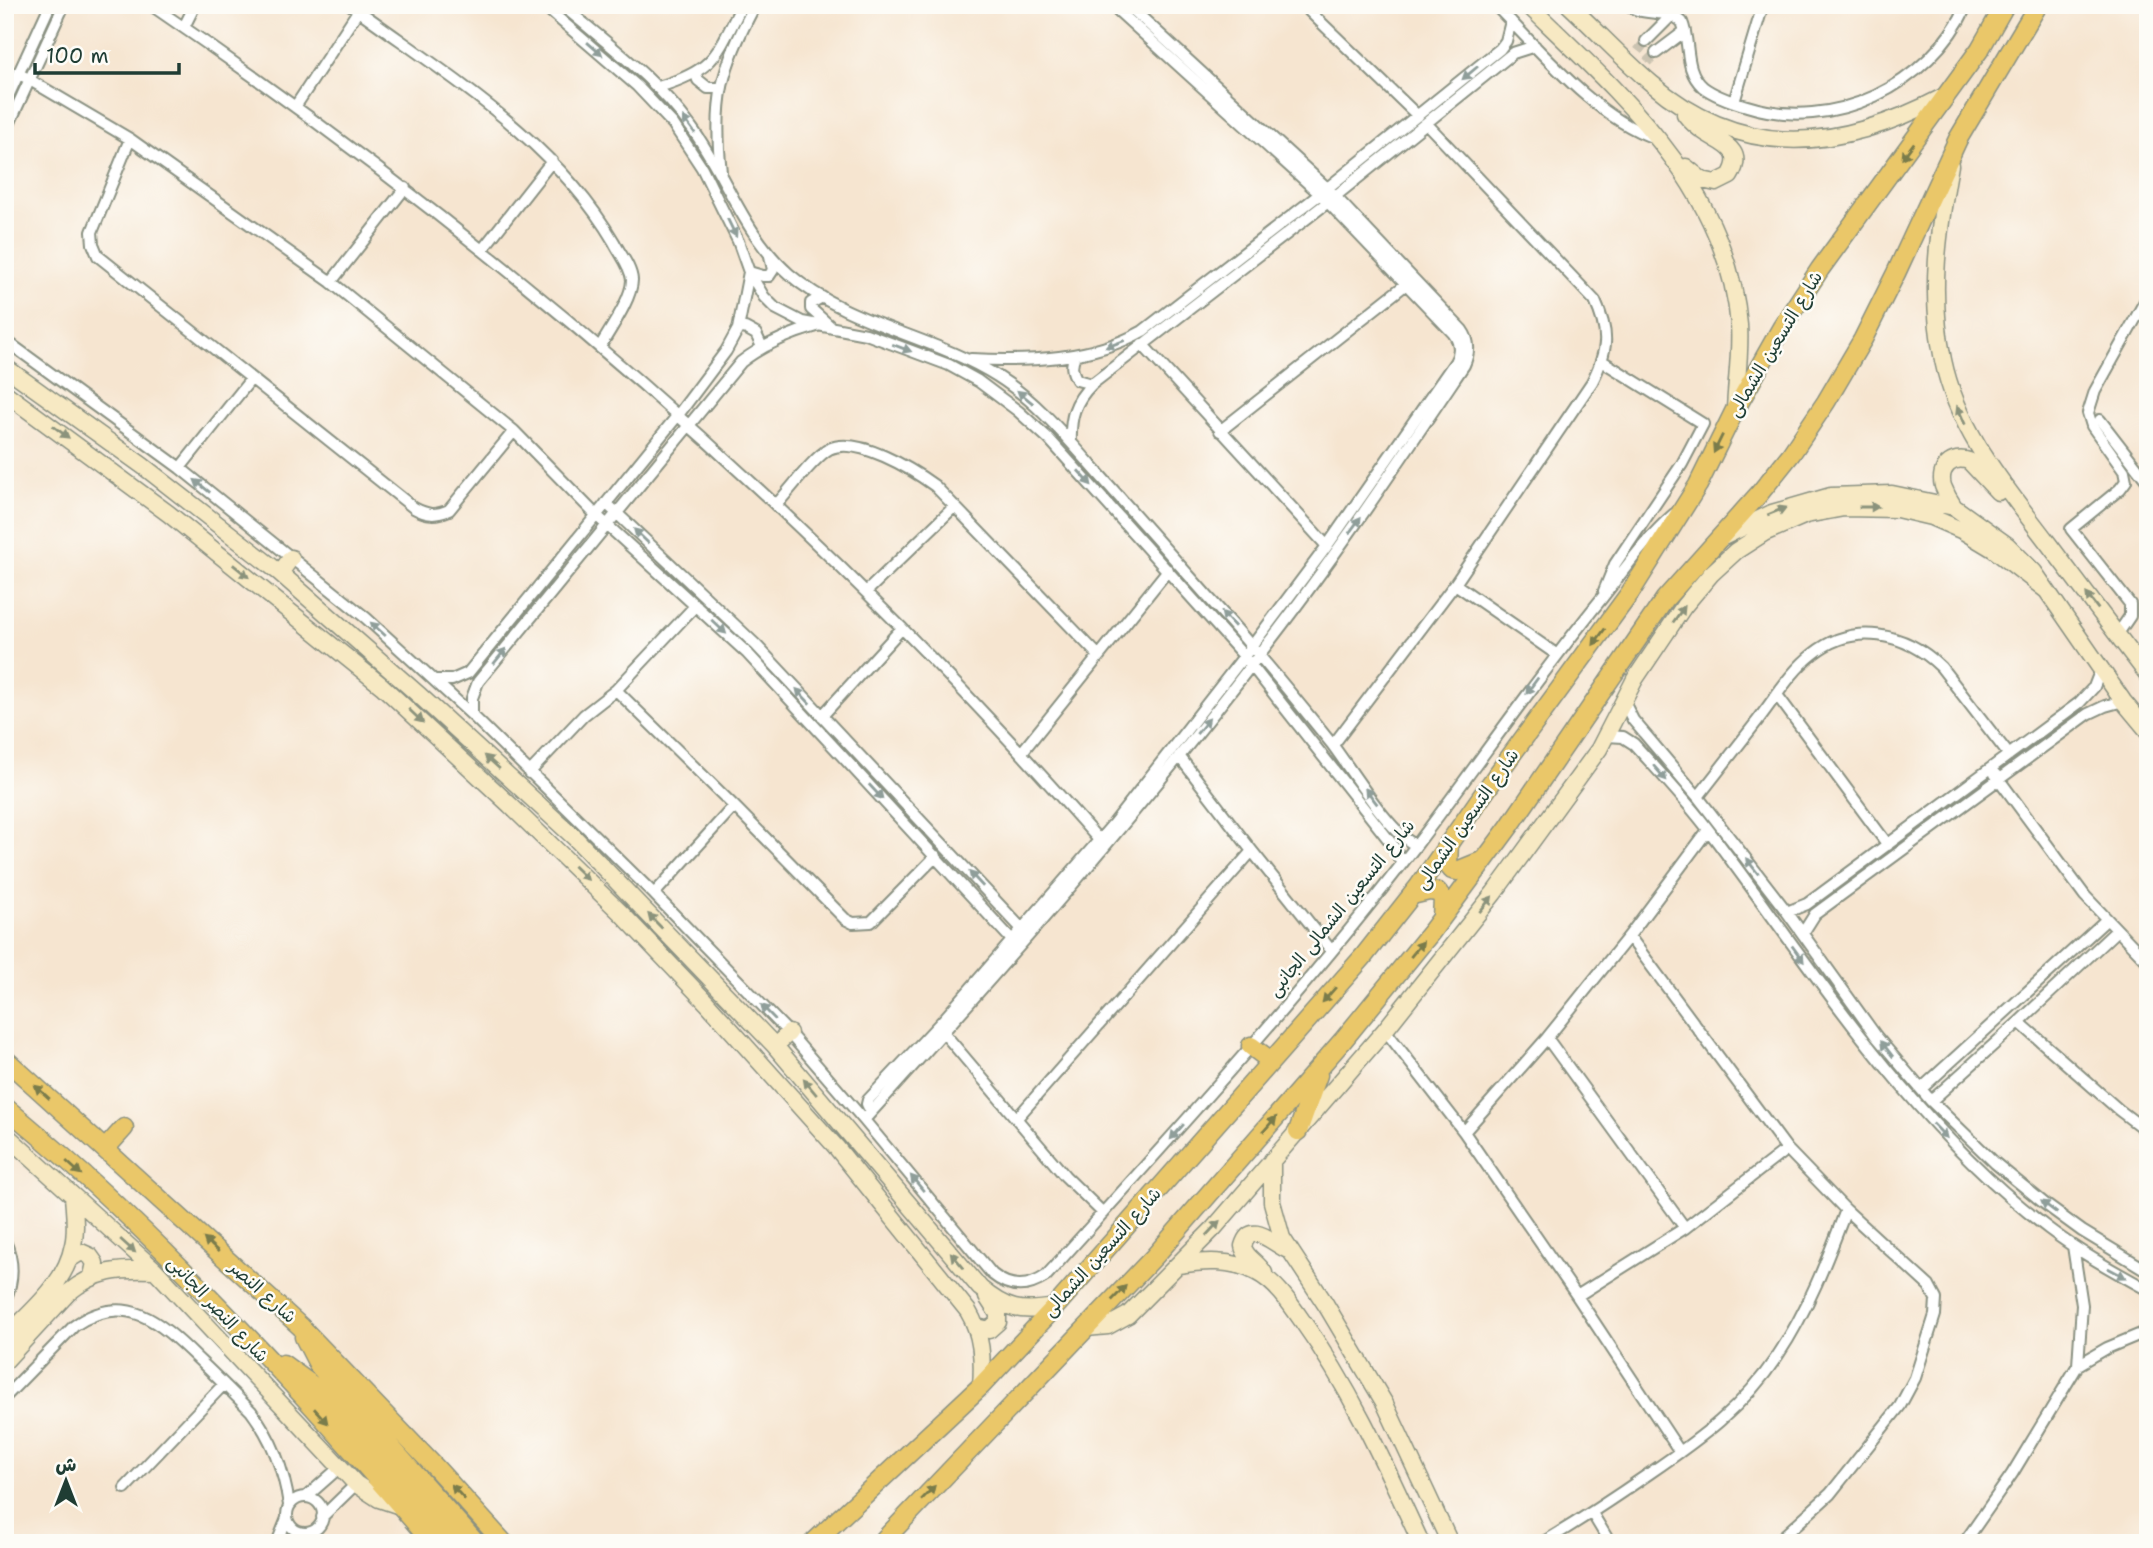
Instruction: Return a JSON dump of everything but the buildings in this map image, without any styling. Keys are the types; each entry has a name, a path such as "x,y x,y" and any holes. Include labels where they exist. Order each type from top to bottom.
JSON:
{"main road":[{"name":"شارع التسعين الشمالى","path":"813,1543 981,1386 1055,1307 1363,957 1412,895 1615,614 1686,503 1765,355 1802,295 1948,95 1980,49 2005,5"},
{"name":"شارع التسعين الشمالى","path":"881,1543 1154,1257 1322,1064 1442,917 1554,762 1646,625 1685,574 1775,474 1826,402 1882,303 1953,149 2038,5"},
{"path":"1449,843 1448,865 1454,871 1485,859"},
{"path":"1412,895 1438,892 1443,899 1442,917"},
{"path":"1251,1046 1271,1061"},
{"name":"شارع النصر","path":"5,1059 301,1326 504,1543"},
{"path":"1298,1130 1322,1064"},
{"path":"5,1107 169,1254 264,1353 403,1507 432,1543"},
{"path":"105,1149 124,1128"},
{"path":"301,1326 318,1379 333,1405 454,1543"},
{"path":"264,1353 318,1379 476,1543"}],"street":[{"path":"5,133 50,5"},
{"path":"5,103 24,76 64,5"},
{"path":"151,5 405,188 600,347 678,415 776,505 902,628 1022,752 1099,840"},
{"path":"184,27 195,5"},
{"path":"543,5 637,86 673,124 693,153 726,215 755,285 775,308 802,322 866,334 949,365 991,390 1049,439 1248,660 1392,844 1402,864"},
{"path":"562,5 657,87 692,128 754,235 793,277 822,297 967,358 1000,378 1041,411 1256,651 1333,745 1399,834 1416,845"},
{"path":"657,87 696,74 714,57 742,5"},
{"path":"722,178 718,129 721,88 733,48 755,5"},
{"path":"1112,5 1328,195 1405,285 1453,333 1459,345 1455,362 1256,651"},
{"path":"868,1116 943,1032 1064,888 1099,840 1256,651 1362,516 1464,365 1468,354 1468,342 1462,330 1328,195 1128,5"},
{"path":"1303,5 1422,120 1595,301 1604,321 1606,342 1602,361 1592,382 1455,584 1333,745"},
{"path":"1495,5 1594,104 1616,120 1661,141"},
{"path":"1528,5 1603,78 1661,141 1695,190 1714,229 1733,290 1739,328 1735,410"},
{"path":"1570,5 1638,61 1694,124 1730,147 1735,156 1735,167 1726,179 1711,183 1702,180 1673,156"},
{"path":"1629,5 1641,12 1672,15 1682,22 1690,68 1704,87 1734,102 1765,112 1798,115 1835,110 1886,92 1925,64 1958,23 1966,5"},
{"path":"1734,102 1763,5"},
{"path":"296,107 355,8 518,129 552,161 579,192 605,228 631,272 629,295 600,347"},
{"path":"1646,41 1672,15"},
{"path":"1422,120 1500,48 1506,41 1511,22"},
{"path":"1656,53 1685,31"},
{"path":"1070,442 1070,421 1074,408 1081,395 1092,384 1169,326 1422,120 1513,53 1535,46"},
{"path":"696,74 698,80 708,88 721,88"},
{"path":"24,76 130,139 331,282 514,431 596,515 747,653 1012,940"},
{"path":"1676,102 1702,118 1735,132 1772,140 1807,141 1882,124 1948,95"},
{"path":"130,139 96,219 92,232 95,250 108,265 414,508 425,514 438,515 449,510 514,431"},
{"path":"1953,149 1936,251 1938,326 1943,361 1959,412 1987,463 2148,674"},
{"path":"482,250 552,161"},
{"path":"331,282 405,188"},
{"path":"967,358 1021,360 1075,355 1116,344 1143,331 1328,195"},
{"path":"748,272 769,276 773,270 770,255"},
{"path":"434,680 452,680 467,673 678,415 726,351 738,329 748,272"},
{"path":"1220,430 1405,285"},
{"path":"2117,635 2130,616 2130,604 2071,529 2126,481 2124,471 2090,422 2088,408 2148,296"},
{"path":"822,297 813,301 811,309 832,328"},
{"path":"472,715 472,698 478,682 741,362 762,347 817,326"},
{"path":"738,329 745,328 756,334 762,347"},
{"path":"5,340 180,468 366,618 472,715 654,894 868,1116"},
{"path":"1142,344 1327,546"},
{"path":"1075,355 1071,365 1077,380 1092,384"},
{"path":"1602,361 1703,424 1677,472 1615,564 1602,597"},
{"path":"8,372 143,466 280,573 574,837 775,1046 980,1287 999,1318 993,1328 977,1327"},
{"path":"180,468 251,379"},
{"path":"5,393 169,514 383,686 622,914 707,1003 836,1147 962,1302 977,1327 983,1365 981,1386"},
{"path":"2100,420 2148,482"},
{"path":"776,505 819,457 837,446 867,450 903,465 935,486 1099,656"},
{"path":"1954,507 1944,487 1942,472 1950,462 1965,460 1973,465 2013,510 2033,524"},
{"path":"1716,541 1772,513 1831,496 1892,494 1954,507 2007,545 2034,572 2123,701 2148,731"},
{"path":"606,503 756,645 1022,929"},
{"name":"شارع التسعين الشمالى الجانبى","path":"868,1116 999,1280 1018,1286 1038,1282 1148,1166 1331,950 1402,864 1556,654 1656,531 1686,503"},
{"path":"866,592 955,506"},
{"path":"1086,1328 1108,1326 1128,1315 1214,1228 1385,1030 1494,893 1607,736 1623,700 1660,640 1711,575 1749,541 1806,515 1861,507 1897,509 1931,517 1979,539 2046,590"},
{"path":"280,573 291,558"},
{"path":"1022,752 1168,570"},
{"path":"1455,584 1556,654"},
{"path":"529,773 584,715 616,690 696,605"},
{"path":"822,716 902,628"},
{"path":"1698,797 1799,668 1825,646 1850,637 1870,634 1891,637 1928,654 2009,755"},
{"path":"868,1116 868,1100 944,1019 1022,929 1116,835 1179,756 1248,660"},
{"path":"1787,912 1807,905 2088,695 2099,679 2101,669"},
{"path":"616,690 845,919 853,923 871,922 936,856"},
{"path":"1777,695 1888,845"},
{"path":"1623,700 1639,727 1698,797 1803,933 1876,1035 1931,1101 2016,1181 2082,1231 2148,1270"},
{"path":"1803,933 1815,914 2088,714 2123,701"},
{"path":"1607,736 1623,737 1634,744 1708,830 1866,1044 1929,1120 2005,1194 2073,1246 2148,1290"},
{"path":"1179,756 1331,950"},
{"path":"1991,769 2056,859 2106,920 2148,962"},
{"path":"654,894 734,806"},
{"path":"536,830 544,827 549,814"},
{"path":"1464,1132 1547,1038 1629,936 1708,830"},
{"path":"558,852 561,842 574,837"},
{"path":"1017,1118 1252,852"},
{"path":"1921,1089 2106,920"},
{"path":"1931,1101 2116,931"},
{"path":"1629,936 1787,1149 1846,1210 1929,1286 1936,1298 1935,1315 1915,1378 1900,1406 1830,1494 1776,1543"},
{"path":"2020,1022 2119,1111 2148,1132"},
{"path":"1385,1030 1464,1132 1681,1452"},
{"path":"943,1032 1065,1176 1103,1213"},
{"path":"775,1046 789,1033"},
{"path":"1547,1038 1685,1228"},
{"name":"شارع النصر الجانبى","path":"5,1134 155,1270 356,1485 379,1499 403,1507"},
{"path":"1577,1296 1685,1228 1787,1149"},
{"path":"1272,1160 1272,1202 1278,1227 1288,1250 1326,1305 1385,1404 1450,1543"},
{"path":"2005,1194 2016,1181"},
{"path":"5,1338 56,1284 70,1259 75,1231 73,1195"},
{"path":"1542,1543 1592,1513 1723,1421 1777,1357 1812,1295 1846,1210"},
{"path":"1265,1277 1258,1263 1245,1253 1243,1246 1246,1238 1258,1233 1288,1250"},
{"path":"5,1241 12,1268 11,1283 5,1300"},
{"path":"1964,1543 2012,1474 2078,1365 2082,1305 2073,1246"},
{"path":"70,1259 81,1252 90,1255 96,1268 92,1276"},
{"path":"1178,1265 1200,1262 1228,1263 1255,1271 1265,1277 1289,1302 1343,1384 1421,1543"},
{"path":"5,1361 68,1293 92,1276 120,1269 155,1270"},
{"path":"980,1287 1006,1307 1028,1311 1055,1307"},
{"path":"5,1397 74,1326 92,1315 111,1311 137,1314 158,1322 251,1411 268,1436 284,1476 289,1506 277,1543"},
{"path":"2078,1365 2107,1348 2148,1331"},
{"path":"125,1488 224,1384"},
{"path":"289,1506 293,1501 306,1497 340,1467"},
{"path":"287,1518 296,1530 311,1532 356,1485"},
{"path":"306,1497 319,1504 320,1522 315,1543"},
{"path":"1592,1513 1610,1543"}],"tunnel":[{"path":"1638,51 1646,41"},
{"path":"1647,62 1656,53"}]}
